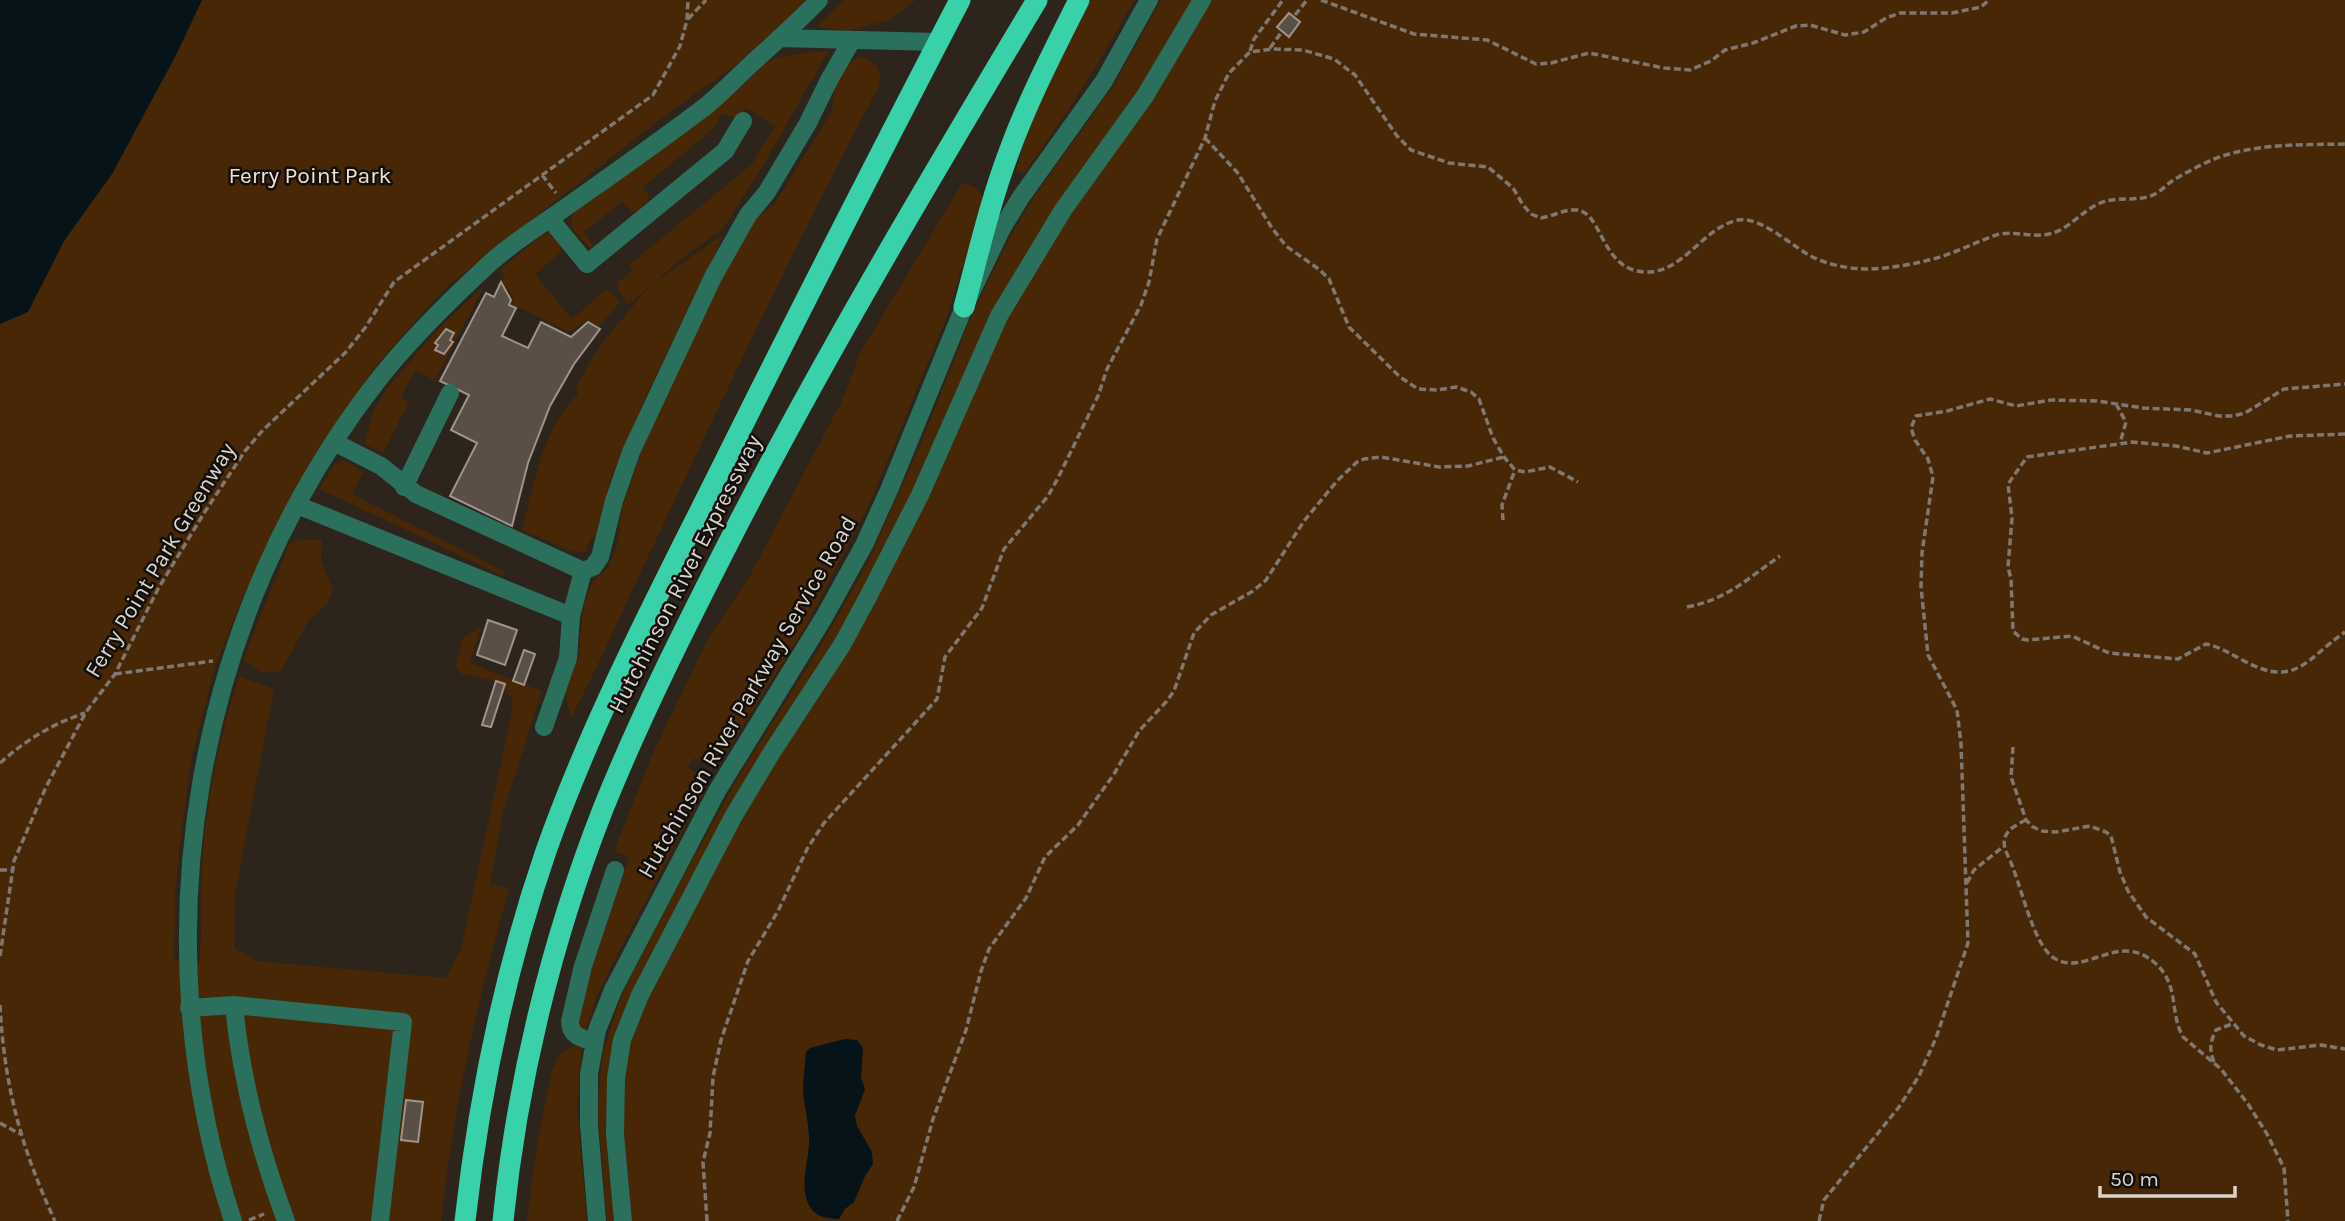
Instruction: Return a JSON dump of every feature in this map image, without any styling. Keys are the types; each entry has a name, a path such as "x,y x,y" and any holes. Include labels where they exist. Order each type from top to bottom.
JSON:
{"highway":[{"name":"Hutchinson River Expressway","path":"465,1221 478,1126 494,1040 521,934 557,822 611,694 663,587 828,254 960,0"},
{"name":"Hutchinson River Expressway","path":"503,1221 518,1116 555,956 601,814 642,718 713,572 794,417 891,246 1037,0"},
{"path":"964,307 1009,150 1079,0"}],"street":[{"path":"233,1221 202,1105 189,1008 187,934 190,876 197,806 208,741 221,689 263,576 297,505 334,442 406,345 494,260 709,103 819,0"},
{"name":"Hutchinson River Parkway Service Road","path":"597,1221 588,1100 590,1062 594,1042 619,978 707,808 823,619 864,545 889,491 964,307 1011,214 1104,81 1149,0"},
{"path":"623,1221 615,1134 615,1078 622,1040 640,995 733,817 870,596 920,495 999,316 1063,210 1145,96 1202,0"},
{"path":"779,38 938,42"},
{"path":"544,727 568,658 572,616 583,571 593,566 600,557 614,501 632,452 717,268 748,215 781,169 852,40"},
{"path":"550,219 587,264 725,152 743,121"},
{"path":"404,487 450,393"},
{"path":"334,442 381,466 404,487 583,571"},
{"path":"297,505 572,616"},
{"path":"594,1042 575,1035 570,1021 583,966 615,870"},
{"path":"189,1008 234,1005 403,1022 380,1221"},
{"path":"234,1005 239,1050 262,1155 286,1221"}],"path":[{"name":"Ferry Point Park Greenway","path":"0,956 13,870 46,787 86,712 115,674 158,589 204,513 254,441 345,353 365,328 394,282 653,95 677,54 687,20 688,0"},
{"name":"Ferry Point Park Greenway","path":"687,20 706,0"},
{"path":"707,1221 703,1162 710,1133 713,1077 721,1040 748,961 778,911 807,849 824,822 937,699 948,650 982,608 1004,549 1048,496 1098,396 1107,369 1141,305 1149,282 1157,239 1205,138 1215,102 1228,73 1250,52 1254,39 1283,0"},
{"path":"1296,15 1307,0"},
{"path":"1321,0 1413,34 1487,40 1536,64 1589,53 1664,68 1690,70 1710,61 1725,50 1753,43 1796,26 1811,25 1845,35 1864,32 1886,18 1900,13 1952,13 1980,7 1989,0"},
{"path":"1270,48 1281,33"},
{"path":"1250,52 1272,49 1303,50 1342,64 1355,75 1397,136 1411,150 1449,163 1488,167 1513,188 1531,214 1541,218 1566,210 1580,210 1588,214 1610,254 1623,265 1637,271 1655,271 1675,264 1720,228 1738,220 1752,220 1770,229 1795,248 1818,260 1842,267 1868,269 1903,265 1937,258 2004,233 2049,234 2098,204 2114,199 2143,198 2155,194 2192,169 2247,149 2345,144"},
{"path":"1205,138 1237,172 1286,246 1329,279 1349,327 1364,344 1400,377 1418,389 1456,387 1471,392 1479,399 1493,438 1515,470 1525,472 1550,467 1578,482"},
{"path":"542,175 567,207"},
{"path":"1819,1221 1824,1200 1899,1107 1919,1076 1936,1038 1968,943 1957,710 1928,655 1921,587 1922,553 1933,477 1928,459 1915,440 1912,428 1916,416 1947,411 1984,399 1995,399 2017,406 2051,400 2116,403 2233,416 2245,413 2284,389 2345,384"},
{"path":"2116,403 2126,422 2120,443"},
{"path":"2345,434 2290,436 2207,453 2176,446 2120,443 2027,457 2008,484 2011,518 2008,567 2011,579 2011,619 2018,636 2028,640 2072,636 2109,653 2178,659 2206,644 2219,647 2268,672 2284,673 2305,664 2345,632"},
{"path":"897,1221 914,1187 933,1119 967,1030 989,949 1026,898 1045,857 1078,825 1114,774 1139,730 1174,691 1194,633 1211,615 1253,591 1266,580 1304,521 1337,481 1357,462 1381,457 1439,467 1468,466 1504,457"},
{"path":"1503,520 1502,505 1515,470"},
{"path":"1687,607 1709,603 1723,596 1780,556"},
{"path":"115,674 216,661"},
{"path":"0,763 32,737 63,720 86,712"},
{"path":"2013,747 2011,777 2026,820 2042,831 2056,832 2090,827 2106,831 2128,891 2146,917 2195,954 2216,1002 2244,1036 2277,1050 2322,1045 2345,1049"},
{"path":"2026,820 2012,827 2005,837 2004,846 2020,883 2037,938 2046,952 2053,958 2070,964 2119,951 2132,951 2145,956 2163,971 2173,991 2179,1030 2183,1037 2215,1064 2248,1104 2280,1158 2287,1181 2288,1221"},
{"path":"1966,884 1974,870 2004,846"},
{"path":"0,870 13,870"},
{"path":"0,1005 4,1063 20,1134 55,1221"},
{"path":"2215,1064 2210,1053 2212,1038 2216,1030 2233,1024"},
{"path":"0,1123 20,1134"}],"green space":[{"name":"Ferry Point Park","path":"176,0 809,0 732,68 660,119 445,288 374,368 311,460 243,597 215,667 191,760 175,896 174,960 199,963 202,864 208,806 226,719 239,676 274,689 235,894 234,948 256,961 446,978 461,948 511,716 512,698 492,680 461,674 456,666 463,637 481,627 470,663 542,691 503,812 490,884 509,889 468,1054 452,1137 441,1221 0,1221 0,293"},
{"path":"844,0 916,0 889,20 847,31 817,27"},
{"path":"1093,0 1134,0 1096,67 1054,131 1024,173 1016,171 1026,135 1061,50 1085,5"},
{"path":"1161,0 2345,0 2345,1221 607,1221 598,1113 599,1090 603,1051 620,999 662,915 735,782 821,645 868,562 923,438 973,312 1009,239 1035,195 1114,85"},
{"path":"829,50 764,164 723,229 681,259 651,285 724,234 643,403 610,480 595,539 590,538 586,552 572,551 522,530 541,458 556,423 578,394 576,385 602,343 648,288 628,304 617,290 618,282 633,270 629,265 752,164 775,126 746,108 735,116 722,113 713,129 643,187 650,198 636,212 631,211 623,201 584,232 593,244 592,248 576,234 572,226 575,209 730,94 766,63 778,57"},
{"path":"859,57 870,60 877,66 879,86 765,312 571,718 565,692 578,657 584,604 592,583 608,567 617,546 622,507 646,439 728,266 757,217 774,205 832,111 835,86 846,64"},
{"path":"963,182 976,188 984,199 946,319 870,503 807,624 716,769 694,758 687,767 709,781 616,957 598,994 585,1032 578,1023 578,1010 620,878 630,858 614,851 654,751 709,637 747,581 844,397 858,357"},
{"path":"551,233 562,245 560,253 535,274 572,319 606,290 611,292 620,303 599,326 587,320 569,332 512,304 514,300 502,280 505,276 500,270 542,235"},
{"path":"484,286 435,380 415,371 401,397 409,402 383,453 364,444 373,411 388,387 440,327"},
{"path":"344,460 363,472 352,494 505,572 502,575 319,489 335,464"},
{"path":"322,540 321,561 333,590 327,604 309,620 280,673 263,672 243,660 290,543"},
{"path":"577,1044 582,1046 577,1108 587,1221 527,1221 537,1144 552,1071 559,1054"}],"shaded area":[{"path":"0,0 202,0 176,55 112,174 64,241 28,312 0,324"},
{"path":"845,1039 857,1040 863,1048 861,1077 865,1089 855,1116 857,1126 872,1152 873,1164 854,1202 845,1209 839,1219 834,1219 820,1216 813,1211 806,1196 809,1137 803,1081 806,1052 810,1048"}],"building":[{"path":"1289,13 1300,22 1289,37 1277,27"},
{"path":"501,282 511,300 509,305 516,308 502,336 528,348 541,322 571,337 588,322 600,329 574,364 550,406 528,463 512,526 450,496 477,443 451,430 469,395 440,381 486,293 494,297"},
{"path":"446,329 454,333 450,340 453,342 444,354 435,350 438,345 435,343"},
{"path":"488,620 517,630 505,665 477,655"},
{"path":"524,650 535,654 524,685 513,681"},
{"path":"496,681 505,684 491,727 482,725"},
{"path":"406,1100 423,1102 418,1142 401,1140"}]}
